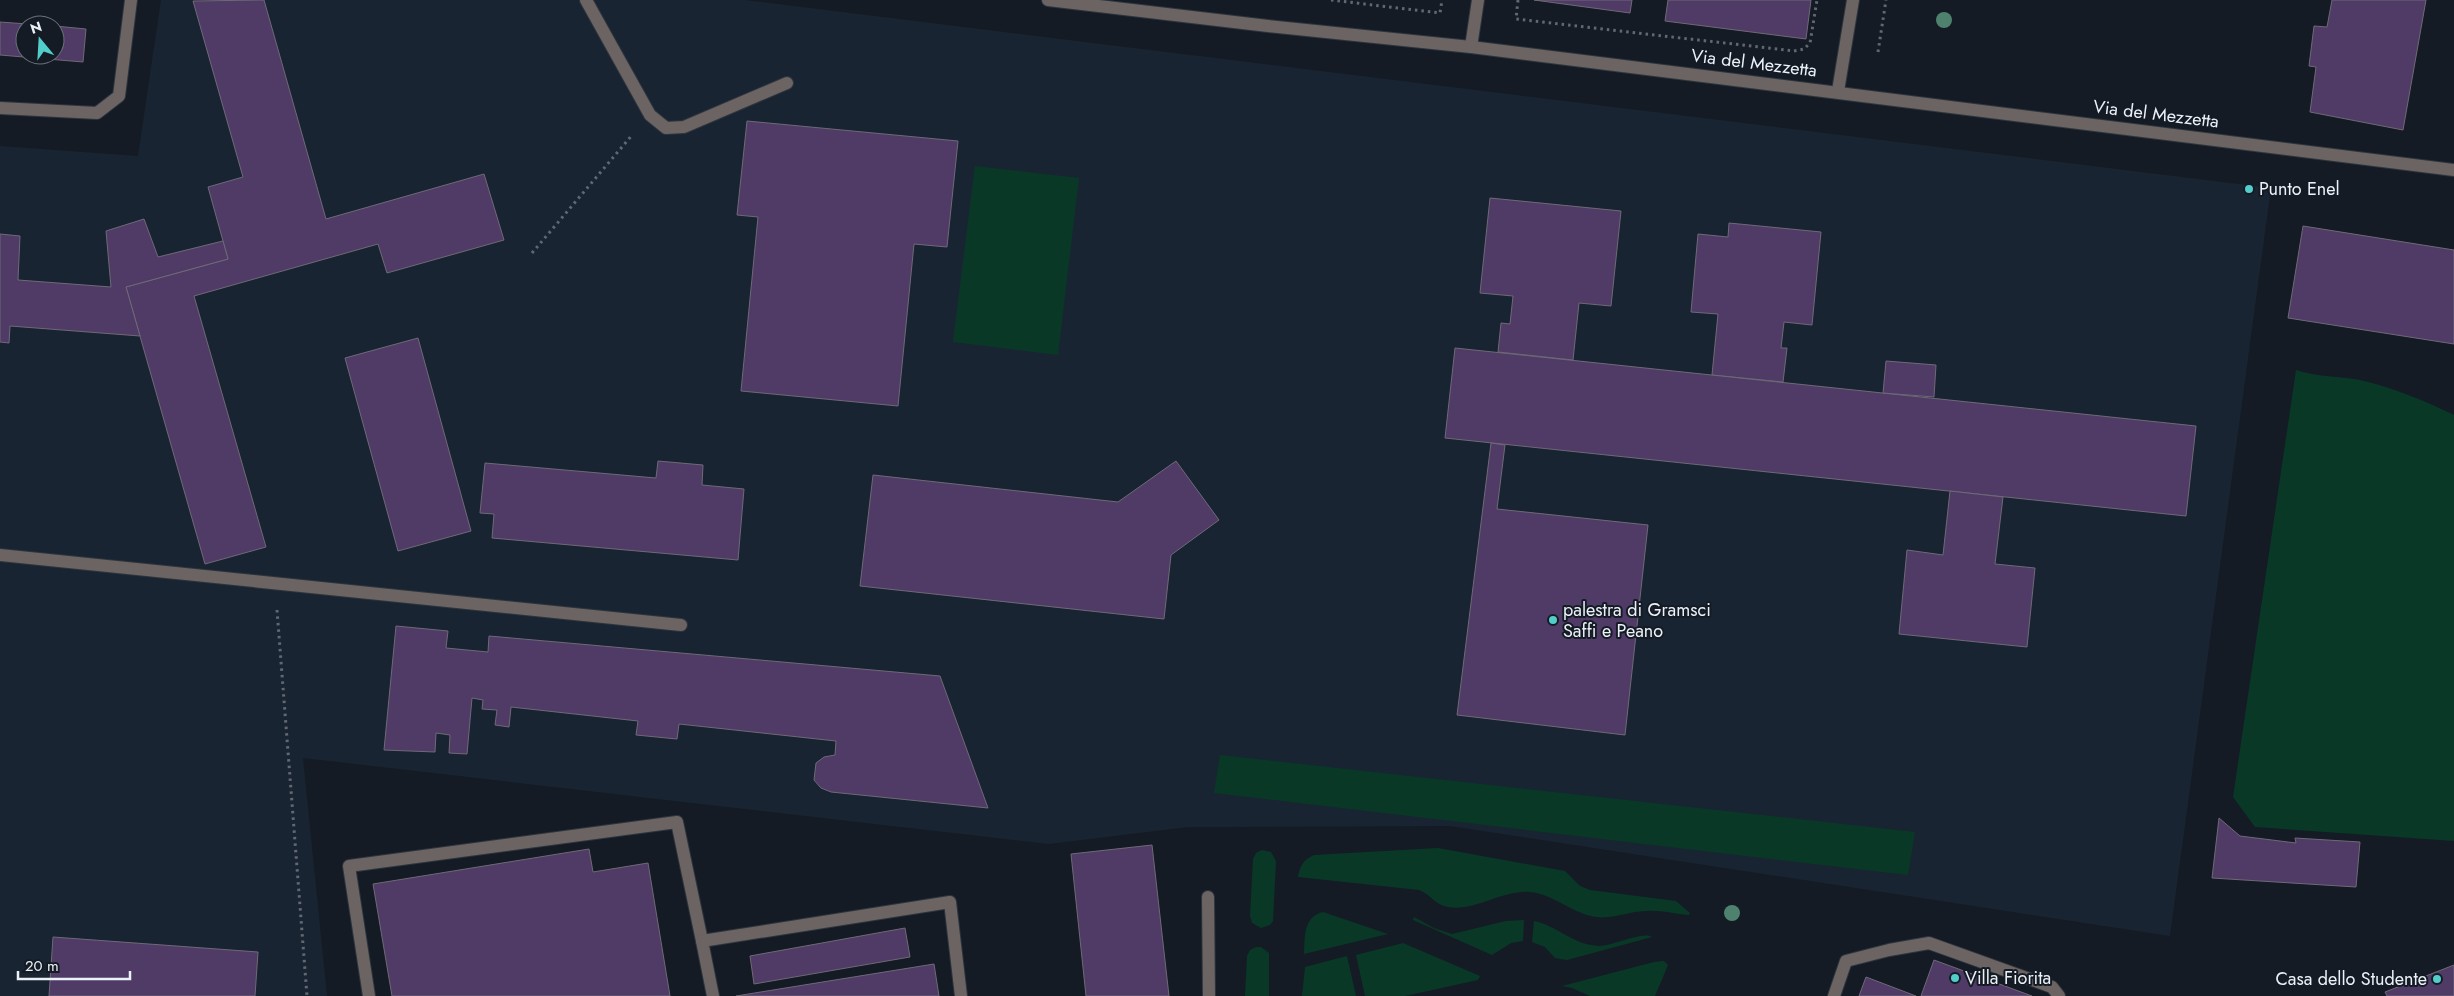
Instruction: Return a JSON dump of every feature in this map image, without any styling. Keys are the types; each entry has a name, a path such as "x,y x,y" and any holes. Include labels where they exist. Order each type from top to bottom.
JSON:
{"street":[{"path":"0,108 97,113 119,96 131,0"},
{"path":"586,0 650,115 666,128 684,127 787,83"},
{"name":"Via del Mezzetta","path":"1048,0 1102,3 1838,91 2454,170"},
{"path":"1471,47 1478,0"},
{"path":"1838,91 1853,0"},
{"path":"0,555 681,625"},
{"path":"369,996 349,866 677,822 713,996"},
{"path":"1208,897 1210,996"},
{"path":"702,941 950,902 961,996"},
{"path":"1834,996 1846,961 1929,943 2052,988 2059,996"}],"path":[{"path":"1331,0 1440,13 1442,0"},
{"path":"1518,0 1516,19 1794,51 1804,49 1810,43 1817,0"},
{"path":"1878,52 1886,0"},
{"path":"532,253 650,115"},
{"path":"275,583 308,996"}],"shaded area":[{"path":"161,0 745,0 2271,188 2170,936 1450,826 1188,827 1049,844 303,758 327,996 0,996 0,146 138,156"}],"green space":[{"path":"975,166 1079,178 1058,355 953,342"},
{"path":"2296,370 2360,380 2384,386 2454,415 2454,841 2255,827 2233,797"},
{"path":"1220,755 1915,832 1908,875 1214,793"},
{"path":"1438,848 1565,871 1580,886 1590,890 1676,901 1690,913 1689,915 1647,911 1612,917 1598,917 1583,914 1554,899 1530,892 1509,894 1458,908 1443,906 1419,890 1298,877 1303,864 1314,855"},
{"path":"1262,850 1271,852 1276,861 1273,921 1270,925 1261,928 1252,923 1250,916 1253,859 1256,853"},
{"path":"1323,912 1388,934 1304,954 1308,923 1316,915"},
{"path":"1414,917 1434,928 1452,934 1506,921 1524,920 1523,941 1511,943 1492,955 1413,920"},
{"path":"1534,921 1543,923 1573,939 1590,945 1605,945 1642,936 1652,937 1567,960 1555,958 1545,947 1532,942"},
{"path":"1403,943 1480,976 1478,980 1405,996 1365,996 1356,955"},
{"path":"1261,947 1269,953 1269,996 1245,996 1247,956 1250,950"},
{"path":"1347,956 1356,996 1302,996 1305,967"},
{"path":"1664,961 1668,965 1655,996 1590,996 1562,986 1654,962"}],"building":[{"path":"264,0 326,219 484,174 504,240 387,273 378,244 194,296 266,547 205,564 126,287 228,259 208,187 243,177 193,1"},
{"path":"1534,0 1632,0 1630,13"},
{"path":"1668,0 1811,0 1806,39 1665,21"},
{"path":"2332,0 2426,0 2403,130 2310,112 2316,67 2309,66 2314,26 2327,27"},
{"path":"0,22 15,23 15,56 0,55"},
{"path":"65,27 86,29 83,62 65,60"},
{"path":"747,121 958,141 947,247 914,244 898,406 741,391 758,217 737,215"},
{"path":"1490,198 1621,211 1611,306 1579,303 1573,360 1498,352 1501,323 1510,324 1513,296 1480,293"},
{"path":"144,219 158,257 223,241 228,259 126,287 140,336 10,326 9,343 0,342 0,234 20,236 18,280 111,287 106,231"},
{"path":"1729,223 1821,232 1812,325 1784,322 1781,348 1787,348 1783,382 1712,375 1718,314 1691,312 1698,234 1728,237"},
{"path":"2303,226 2454,250 2454,344 2288,318"},
{"path":"418,338 471,531 398,551 345,358"},
{"path":"1455,348 2196,426 2186,516 1445,438"},
{"path":"1886,361 1936,365 1934,397 1883,393"},
{"name":"palestra di Gramsci Saffi e Peano","path":"1491,443 1505,445 1497,509 1648,525 1625,735 1457,715"},
{"path":"658,461 703,465 702,485 744,489 738,560 492,538 494,514 480,513 485,463 656,478"},
{"path":"1176,461 1219,520 1171,555 1164,619 860,586 873,475 1118,502"},
{"path":"1950,491 2003,497 1995,564 2035,568 2027,647 1899,634 1907,550 1943,555"},
{"path":"396,626 448,631 446,648 488,652 489,636 940,676 988,808 831,792 821,788 814,780 816,763 824,757 835,755 836,741 679,724 677,739 636,735 638,721 511,707 509,727 495,725 497,710 482,709 483,700 472,698 467,754 449,753 450,735 436,733 435,752 384,750"},
{"path":"2219,818 2240,836 2296,843 2295,838 2360,842 2356,887 2212,878"},
{"path":"1152,845 1169,996 1086,996 1071,854"},
{"path":"589,849 593,872 648,863 670,996 392,996 373,884"},
{"path":"905,928 910,957 754,984 750,956"},
{"path":"53,937 258,952 255,996 49,996"},
{"name":"Villa Fiorita","path":"1934,960 2032,996 1921,996"},
{"path":"934,964 939,996 736,996"},
{"name":"Casa dello Studente","path":"2454,965 2454,996 2387,996 2385,992"},
{"name":"Villa Fiorita","path":"1866,977 1916,996 1859,996"}],"place":[{"name":"Punto Enel","path":"2249,189"},
{"name":"palestra di Gramsci Saffi e Peano","path":"1553,620"},
{"name":"Villa Fiorita","path":"1955,978"},
{"name":"Casa dello Studente","path":"2437,979"}]}
